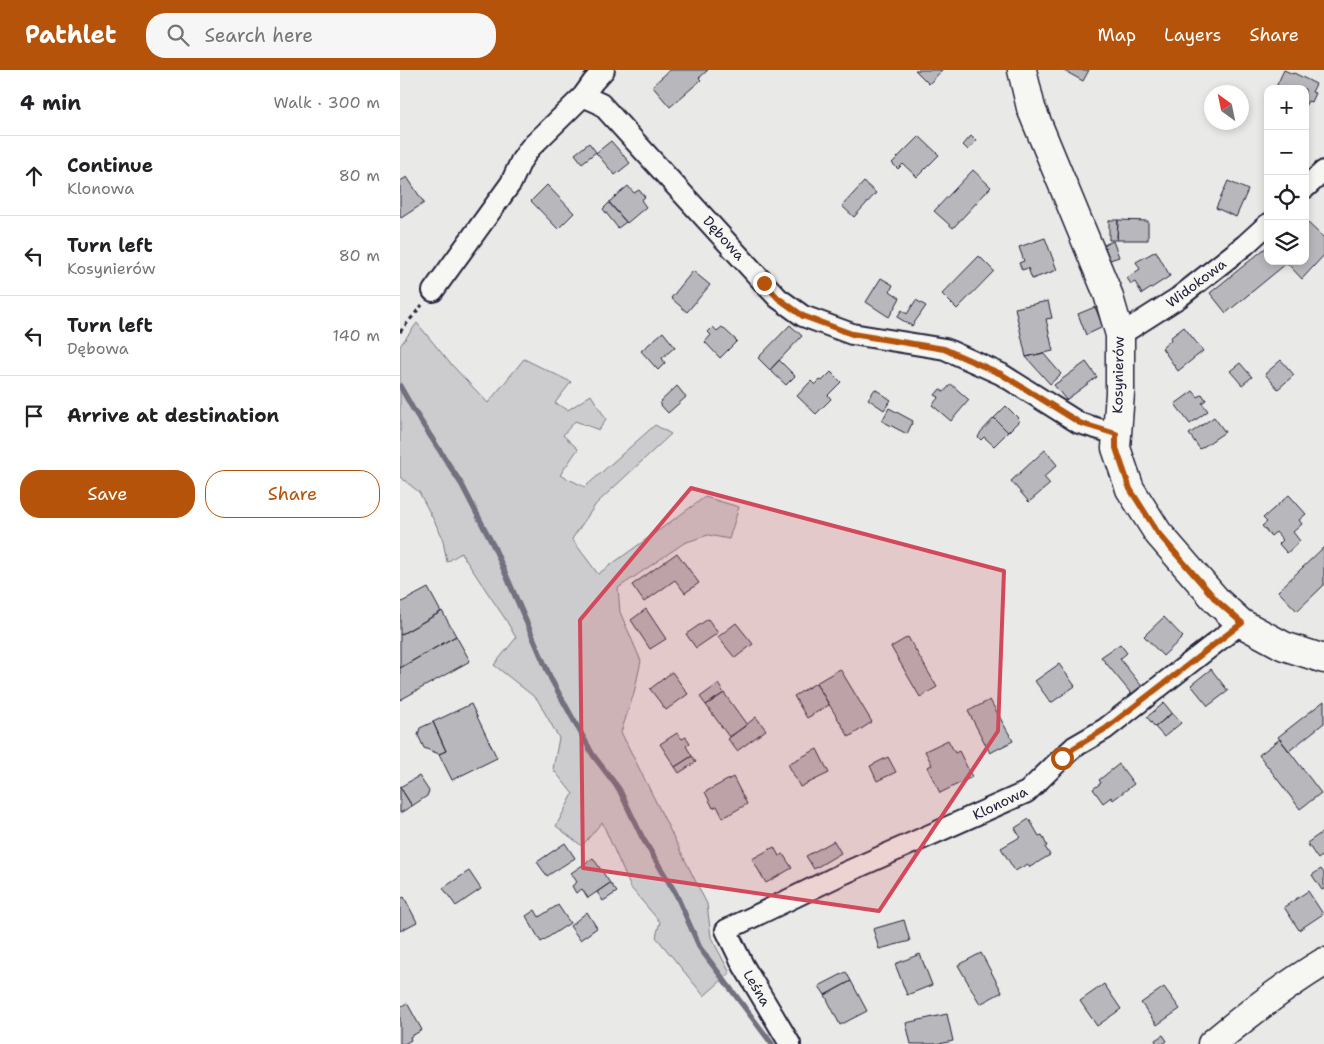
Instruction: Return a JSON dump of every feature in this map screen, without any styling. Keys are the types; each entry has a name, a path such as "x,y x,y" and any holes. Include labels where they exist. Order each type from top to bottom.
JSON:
{"street":[{"path":"433,291 511,183 521,161 530,148 583,96 592,82 604,70"},
{"name":"Kosynierów","path":"1022,70 1031,108 1108,294 1120,335 1120,393 1116,448 1130,489 1158,533 1217,601 1242,623 1284,646 1324,659"},
{"name":"Dębowa","path":"583,96 601,104 778,298 803,316 852,334 944,349 1001,374 1080,423 1116,434"},
{"path":"1309,184 1324,170"},
{"name":"Widokowa","path":"1120,335 1178,298 1246,245 1264,228"},
{"name":"Klonowa","path":"726,930 840,875 1027,792 1074,748 1105,729 1242,623"},
{"name":"Leśna","path":"726,930 743,965 790,1044"},
{"path":"1212,1044 1254,1010 1298,978 1324,962"}],"path":[{"path":"400,332 433,291"}],"highlighted area":[{"path":"691,488 1004,571 998,731 879,911 583,868 580,620"}],"shaded area":[{"path":"417,323 449,362 488,403 524,359 571,382 555,403 568,410 591,395 606,419 599,430 575,421 563,435 578,449 560,475 585,487 655,425 671,434 596,504 572,539 598,574 705,497 739,507 729,539 708,535 684,543 618,588 620,612 641,661 634,693 621,732 707,904 711,937 730,973 704,996 656,937 660,922 631,888 602,822 582,846 556,826 573,794 553,769 559,738 537,699 494,665 516,638 461,553 447,562 442,536 419,492 400,477 400,346"}],"building":[{"path":"670,70 708,70 699,78 701,80 670,107 652,86"},
{"path":"915,70 942,70 929,84"},
{"path":"1063,70 1089,70 1083,81"},
{"path":"1284,70 1316,84 1312,92 1315,93 1311,102 1309,101 1309,85 1277,85"},
{"path":"919,136 939,155 917,177 903,164 898,169 892,163"},
{"path":"971,136 976,141 968,150 963,145"},
{"path":"611,141 630,163 615,175 596,153"},
{"path":"589,143 596,152 582,163 575,154"},
{"path":"973,170 991,187 953,228 934,211"},
{"path":"407,177 424,203 401,218 400,181"},
{"path":"1228,181 1248,190 1236,217 1216,208"},
{"path":"864,182 876,193 854,217 842,206"},
{"path":"547,185 574,213 558,229 531,201"},
{"path":"628,186 634,193 639,190 645,197 641,200 646,207 627,223 609,202"},
{"path":"609,203 626,222 618,228 603,209"},
{"path":"1109,220 1118,220 1117,240 1109,240"},
{"path":"1118,220 1148,221 1148,240 1117,240"},
{"path":"1309,224 1324,238 1324,255 1302,279 1289,265 1309,265"},
{"path":"1045,238 1057,270 1032,279 1028,268 1022,270 1019,263 1024,261 1019,247"},
{"path":"1113,241 1119,257 1110,260 1104,245"},
{"path":"1264,249 1264,265 1285,265 1226,313 1210,293"},
{"path":"1156,251 1170,276 1142,294 1135,282 1131,284 1127,278 1140,269 1136,262"},
{"path":"979,256 994,271 957,309 942,294"},
{"path":"693,271 710,285 687,312 671,298"},
{"path":"881,278 893,285 890,291 900,298 889,317 866,302"},
{"path":"916,300 926,306 912,326 897,317 902,310 907,314"},
{"path":"1048,301 1052,318 1046,319 1053,351 1026,357 1015,308"},
{"path":"1095,307 1103,327 1086,335 1078,314"},
{"path":"790,325 802,336 770,370 758,358"},
{"path":"713,327 717,331 722,327 737,341 720,358 705,342 711,335 708,332"},
{"path":"1184,327 1203,351 1178,371 1162,348 1171,340 1170,338"},
{"path":"663,332 675,347 662,358 665,363 658,370 641,351"},
{"path":"1043,353 1061,374 1050,384 1026,357"},
{"path":"779,360 795,376 786,385 770,370"},
{"path":"1281,360 1294,375 1278,389 1265,374"},
{"path":"1086,362 1097,377 1066,400 1054,385"},
{"path":"1240,363 1252,377 1242,385 1230,371"},
{"path":"831,372 841,382 828,395 831,399 816,414 797,396 811,381 815,385"},
{"path":"951,384 969,400 951,421 932,405 939,397 935,395 940,389 944,392"},
{"path":"677,386 686,397 668,413 659,403"},
{"path":"875,389 891,400 884,410 868,399"},
{"path":"1193,391 1198,397 1202,394 1206,400 1202,403 1208,411 1190,424 1175,404"},
{"path":"1006,406 1020,420 1008,432 994,418"},
{"path":"889,408 913,421 907,434 882,421"},
{"path":"1214,417 1225,432 1200,449 1189,434"},
{"path":"994,418 1008,432 994,446 984,437 981,440 978,437"},
{"path":"1045,450 1057,465 1044,477 1050,484 1029,502 1011,481"},
{"path":"1289,495 1306,514 1299,520 1302,524 1293,532 1300,541 1287,553 1279,544 1283,540 1276,532 1271,536 1262,526 1267,522 1263,518"},
{"path":"1324,547 1324,585 1297,611 1278,591"},
{"path":"677,553 699,583 685,593 675,580 644,602 632,585"},
{"path":"428,588 441,612 400,635 400,603"},
{"path":"646,609 666,639 650,649 631,620"},
{"path":"442,611 456,636 400,668 400,635"},
{"path":"1164,617 1183,637 1163,656 1144,636"},
{"path":"708,619 718,633 696,648 686,634"},
{"path":"736,623 753,644 735,658 718,637"},
{"path":"456,636 470,661 400,700 400,668"},
{"path":"908,637 937,687 920,697 891,647"},
{"path":"1120,644 1127,653 1120,659 1144,689 1134,697 1101,657"},
{"path":"1059,664 1075,686 1051,703 1035,681"},
{"path":"840,669 872,722 849,737 816,683"},
{"path":"1211,669 1228,691 1208,706 1191,685"},
{"path":"672,672 688,694 666,710 650,689"},
{"path":"816,683 829,705 807,718 794,696"},
{"path":"718,684 724,693 706,705 700,697"},
{"path":"724,693 747,725 729,737 706,705"},
{"path":"990,700 1013,741 990,753 968,711"},
{"path":"1324,701 1324,723 1289,751 1278,737"},
{"path":"1164,703 1172,713 1155,727 1147,717"},
{"path":"471,704 497,758 452,780 439,754 446,751 433,722"},
{"path":"1172,713 1181,723 1164,737 1155,727"},
{"path":"756,717 766,730 737,751 728,739"},
{"path":"433,722 446,751 439,754 424,748 418,735 420,728"},
{"path":"677,733 682,739 686,737 690,743 686,746 692,756 675,767 660,744"},
{"path":"1280,739 1321,793 1300,809 1259,755"},
{"path":"948,740 955,753 959,751 972,777 940,793 927,767 932,765 925,751"},
{"path":"817,749 829,773 800,787 788,764"},
{"path":"692,756 696,762 679,773 675,767"},
{"path":"888,757 896,772 877,781 870,766"},
{"path":"1119,764 1134,784 1113,800 1111,797 1103,803 1093,789 1101,783 1099,780"},
{"path":"419,776 429,791 427,796 412,806 400,787"},
{"path":"733,777 747,804 723,818 717,806 713,808 705,792"},
{"path":"400,787 412,806 400,813"},
{"path":"1029,819 1039,836 1042,835 1047,846 1045,847 1050,855 1030,867 1028,864 1015,871 1001,848 1020,837 1015,828"},
{"path":"1324,831 1324,854 1318,859 1307,843"},
{"path":"834,841 841,853 814,869 806,856"},
{"path":"565,843 575,858 547,876 537,862"},
{"path":"774,847 779,856 783,854 792,868 766,883 752,859"},
{"path":"593,858 610,883 588,898 582,889 576,893 572,886 577,882 571,873"},
{"path":"1321,869 1324,873 1324,889 1322,890 1312,875"},
{"path":"469,871 481,889 456,906 443,888"},
{"path":"610,883 617,892 603,901 597,892"},
{"path":"1308,891 1323,914 1299,930 1284,907"},
{"path":"404,897 417,922 400,931 400,899"},
{"path":"558,905 570,923 541,942 526,916 535,910 539,917"},
{"path":"587,912 597,928 580,940 570,926"},
{"path":"904,920 910,941 879,949 873,929"},
{"path":"981,953 1002,992 980,1004 958,965"},
{"path":"920,954 932,985 907,995 895,964"},
{"path":"846,972 851,981 825,995 819,986"},
{"path":"851,981 867,1011 840,1025 825,995"},
{"path":"1104,984 1121,1009 1097,1026 1080,1001"},
{"path":"1164,987 1180,1009 1157,1025 1141,1003"},
{"path":"407,1003 422,1030 410,1037 411,1040 400,1044 400,1007"},
{"path":"947,1014 953,1041 939,1044 911,1044 906,1023"},
{"path":"1163,1035 1167,1041 1163,1044 1157,1044 1155,1040"}],"waterway":[{"path":"400,386 462,485 494,547 551,679 593,755 619,789 642,837 676,894 700,948 772,1044"}],"route":[{"path":"764,283 778,298 803,316 852,334 944,349 1001,374 1080,423 1116,434 1116,448 1130,489 1158,533 1217,601 1242,623 1105,729 1074,748 1062,758"}]}
